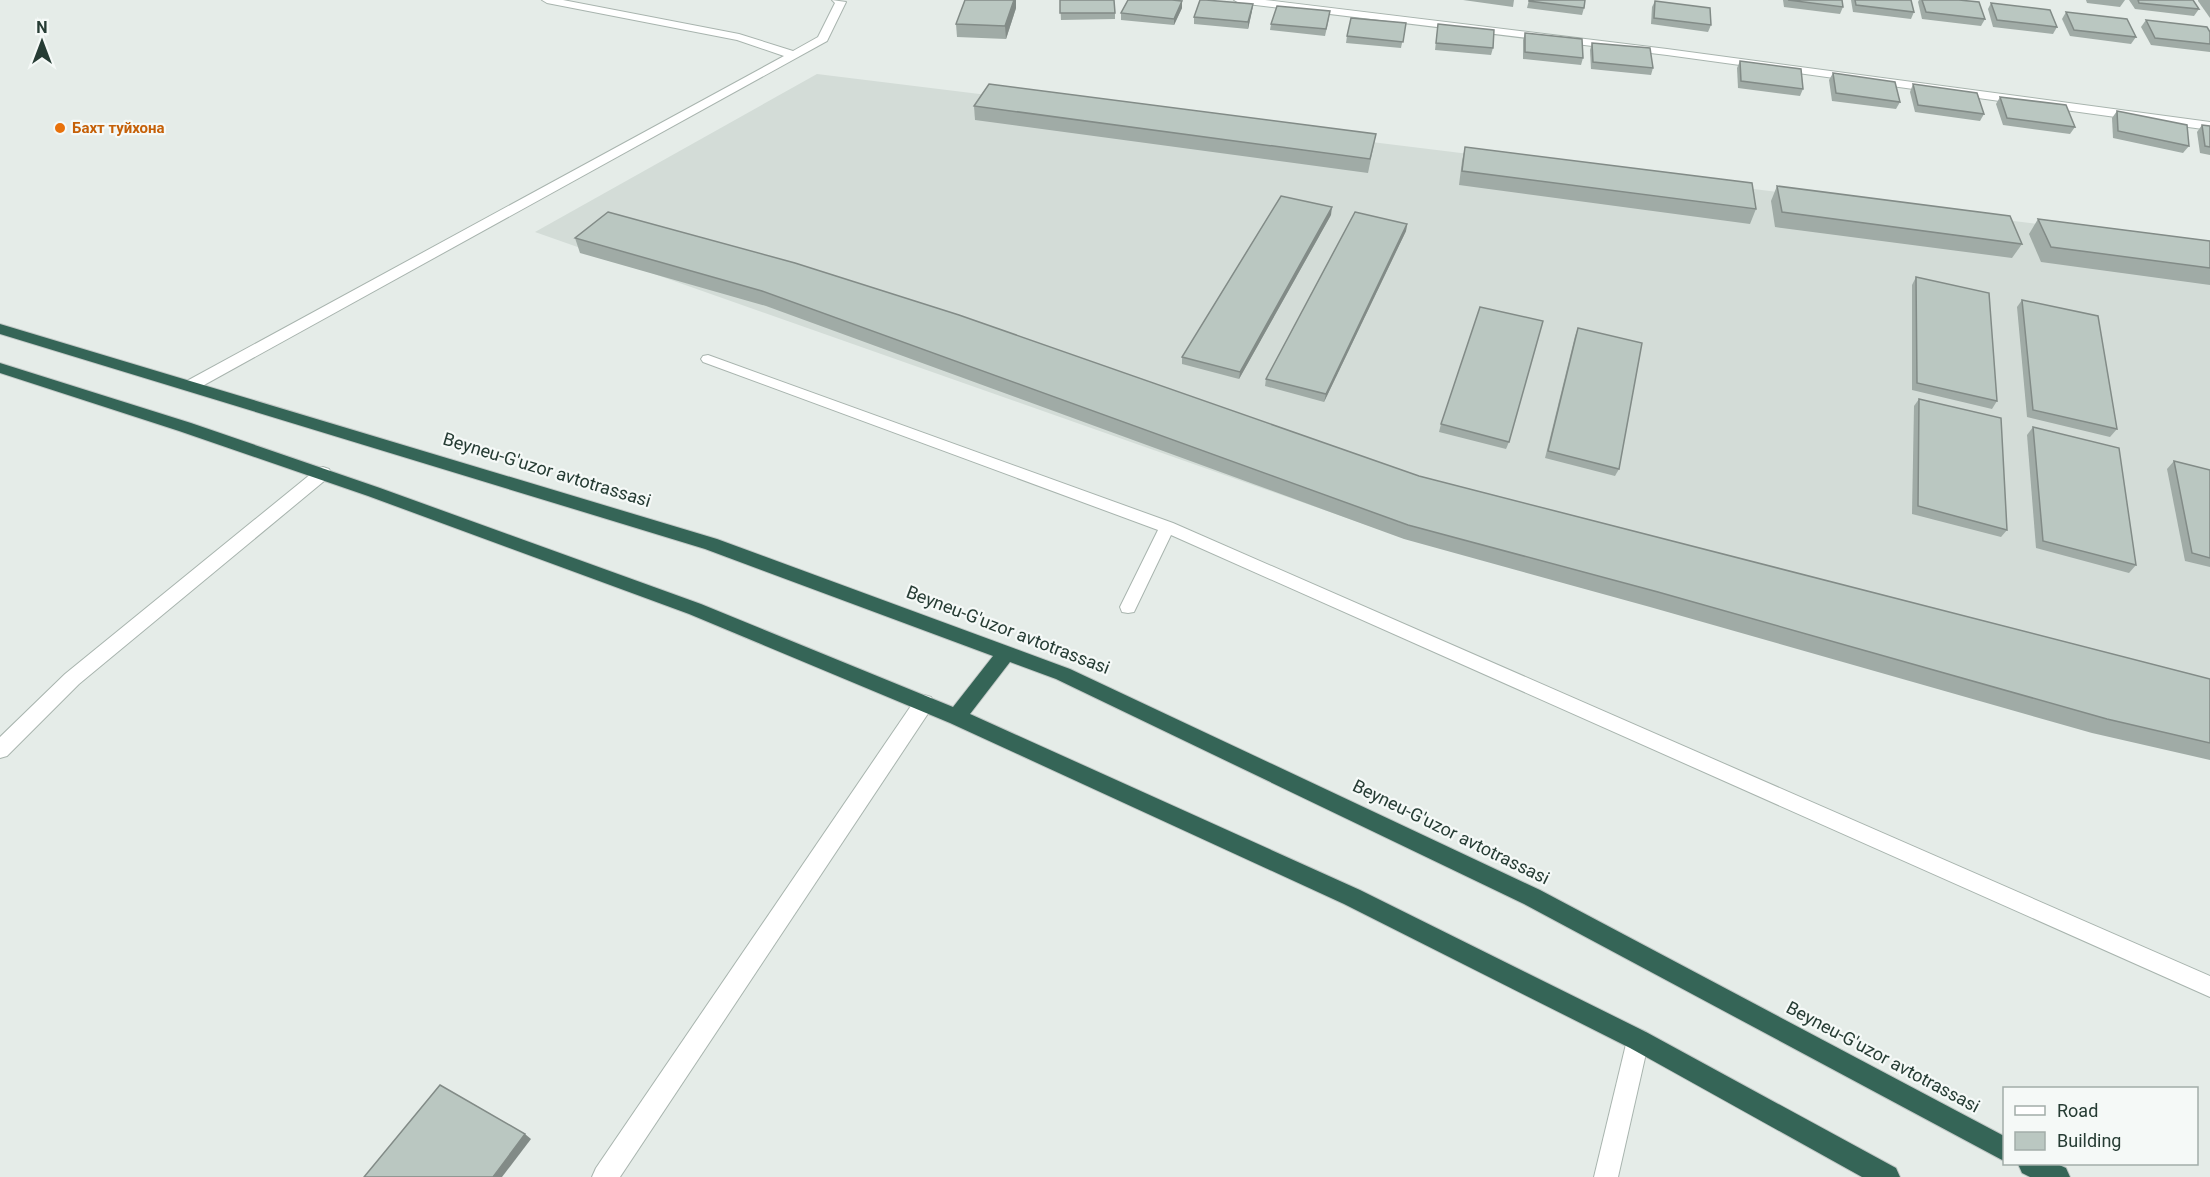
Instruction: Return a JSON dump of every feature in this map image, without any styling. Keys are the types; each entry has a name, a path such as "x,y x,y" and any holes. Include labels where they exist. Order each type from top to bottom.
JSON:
{"highway":[{"name":"Beyneu-G'uzor avtotrassasi","path":"0,329 711,544 1063,674 1532,897 2003,1148"},
{"path":"0,368 322,473 695,609 957,717 1352,897 1638,1040 1887,1177"},
{"path":"957,717 1007,652"},
{"path":"2033,1165 2056,1177"}],"street":[{"path":"547,0 739,37 794,55"},
{"path":"190,386 824,39 841,2 837,0"},
{"path":"1239,0 1667,52 2210,126"},
{"path":"0,750 72,679 322,473"},
{"path":"605,1177 924,703"}],"lane":[{"path":"708,359 1167,528 2210,987"},
{"path":"1128,607 1167,528"},
{"path":"1606,1177 1638,1040"}],"shaded area":[{"path":"817,74 2210,245 2210,759 1378,529 535,232"}],"building":[{"path":"965,0 1014,0 1005,26 956,24"},
{"path":"1060,0 1114,0 1115,13 1060,13"},
{"path":"1128,0 1182,1 1174,19 1121,13"},
{"path":"1200,0 1253,4 1248,22 1194,17"},
{"path":"1529,0 1585,0 1584,8"},
{"path":"1788,0 1842,0 1843,7"},
{"path":"1855,0 1911,0 1914,12 1856,5"},
{"path":"1922,0 1979,2 1985,19 1926,12"},
{"path":"2138,0 2193,0 2199,9 2139,3"},
{"path":"1655,1 1710,8 1711,25 1654,18"},
{"path":"1991,3 2050,10 2057,27 1997,20"},
{"path":"1277,6 1330,11 1326,29 1271,24"},
{"path":"2066,12 2127,19 2136,37 2074,30"},
{"path":"1351,18 1406,23 1403,42 1347,36"},
{"path":"2146,20 2207,27 2210,32 2210,44 2155,38"},
{"path":"1438,24 1494,30 1493,48 1436,43"},
{"path":"1525,33 1582,39 1583,58 1525,52"},
{"path":"1592,43 1650,48 1653,68 1593,62"},
{"path":"1740,61 1801,69 1803,89 1741,81"},
{"path":"1833,73 1895,82 1900,102 1836,93"},
{"path":"989,84 1376,134 1370,159 974,106"},
{"path":"1913,84 1977,93 1984,114 1918,105"},
{"path":"2000,97 2066,105 2075,127 2007,118"},
{"path":"2117,111 2187,125 2189,146 2118,131"},
{"path":"2202,125 2210,126 2210,147 2205,146"},
{"path":"1465,147 1752,183 1756,209 1462,171"},
{"path":"1777,186 2010,216 2022,244 1782,212"},
{"path":"1281,196 1332,207 1240,372 1182,357"},
{"path":"608,212 795,263 959,315 1419,476 2210,679 2210,743 2107,719 1658,592 1408,525 762,291 575,238"},
{"path":"1355,212 1407,224 1326,394 1266,379"},
{"path":"2038,219 2210,241 2210,268 2051,247"},
{"path":"1916,277 1989,293 1997,401 1917,383"},
{"path":"2022,300 2098,316 2117,429 2033,410"},
{"path":"1480,307 1543,321 1509,442 1441,424"},
{"path":"1578,328 1642,343 1619,469 1548,451"},
{"path":"1919,399 2001,418 2007,530 1918,506"},
{"path":"2033,427 2119,448 2136,565 2043,541"},
{"path":"2174,461 2210,470 2210,558 2192,553"},
{"path":"440,1085 525,1134 493,1177 364,1177"}],"place":[{"name":"Бахт туйхона","path":"60,128"}]}
